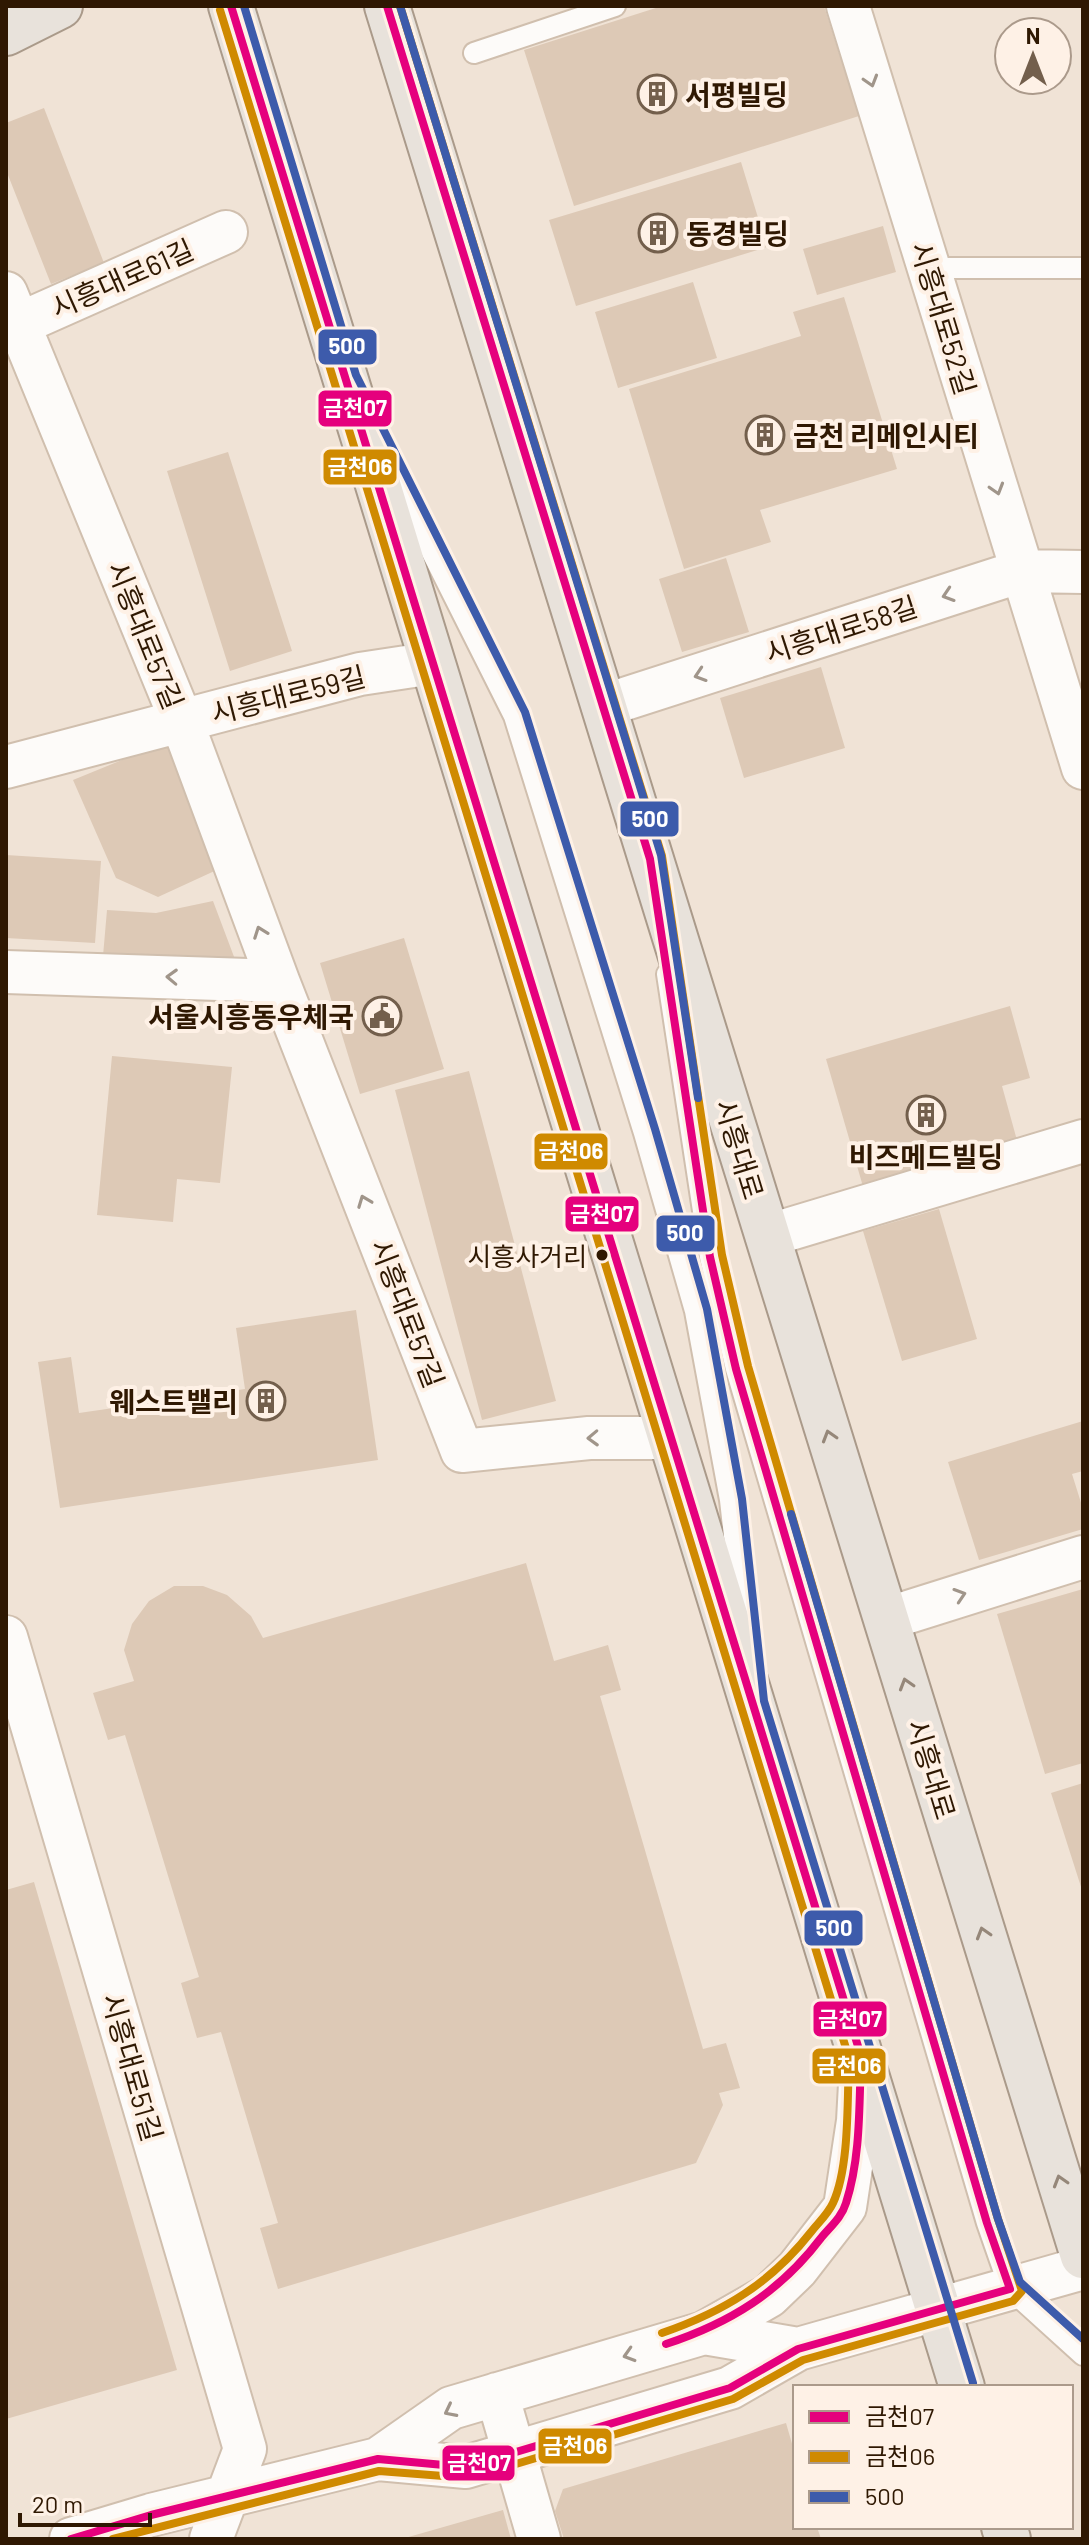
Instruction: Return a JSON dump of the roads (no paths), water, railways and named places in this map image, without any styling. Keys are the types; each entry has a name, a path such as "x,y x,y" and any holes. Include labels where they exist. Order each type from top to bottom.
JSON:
{"main road":[{"path":"6,33 60,6"},
{"path":"231,6 961,2385"},
{"name":"시흥대로","path":"387,6 1083,2256"}],"street":[{"name":"시흥대로52길","path":"848,6 1083,768"},
{"name":"시흥대로61길","path":"14,327 226,232"},
{"name":"시흥대로57길","path":"14,327 182,722 278,981 462,1451 589,1438 671,1438"},
{"name":"시흥대로58길","path":"603,706 1022,571 1083,572"},
{"name":"시흥대로59길","path":"6,767 360,674 433,663"},
{"path":"6,972 278,981"},
{"name":"시흥대로","path":"767,1236 1083,1141"},
{"path":"886,1619 1083,1557"},
{"name":"시흥대로51길","path":"6,1637 245,2449 211,2539"},
{"path":"378,2459 451,2408 704,2333 769,2296 797,2269 845,2207 858,2121 861,2056"},
{"path":"71,2539 151,2515 378,2459 466,2467 730,2388 798,2349 1083,2268"},
{"path":"704,2333 798,2349"},
{"path":"497,2394 539,2539"}],"lane":[{"path":"474,53 615,6"},
{"path":"929,268 1083,268"},
{"path":"345,379 514,716 644,1133 683,1265 707,1374 730,1500 752,1703"},
{"path":"650,859 710,1257 736,1369 982,2207 1010,2289 1083,2355"}],"place":[{"name":"서평빌딩","path":"657,94"},
{"name":"동경빌딩","path":"658,233"},
{"name":"금천 리메인시티","path":"765,435"},
{"name":"서울시흥동우체국","path":"382,1016"},
{"name":"비즈메드빌딩","path":"926,1115"},
{"name":"시흥사거리","path":"602,1255"},
{"name":"웨스트밸리","path":"266,1401"}]}
